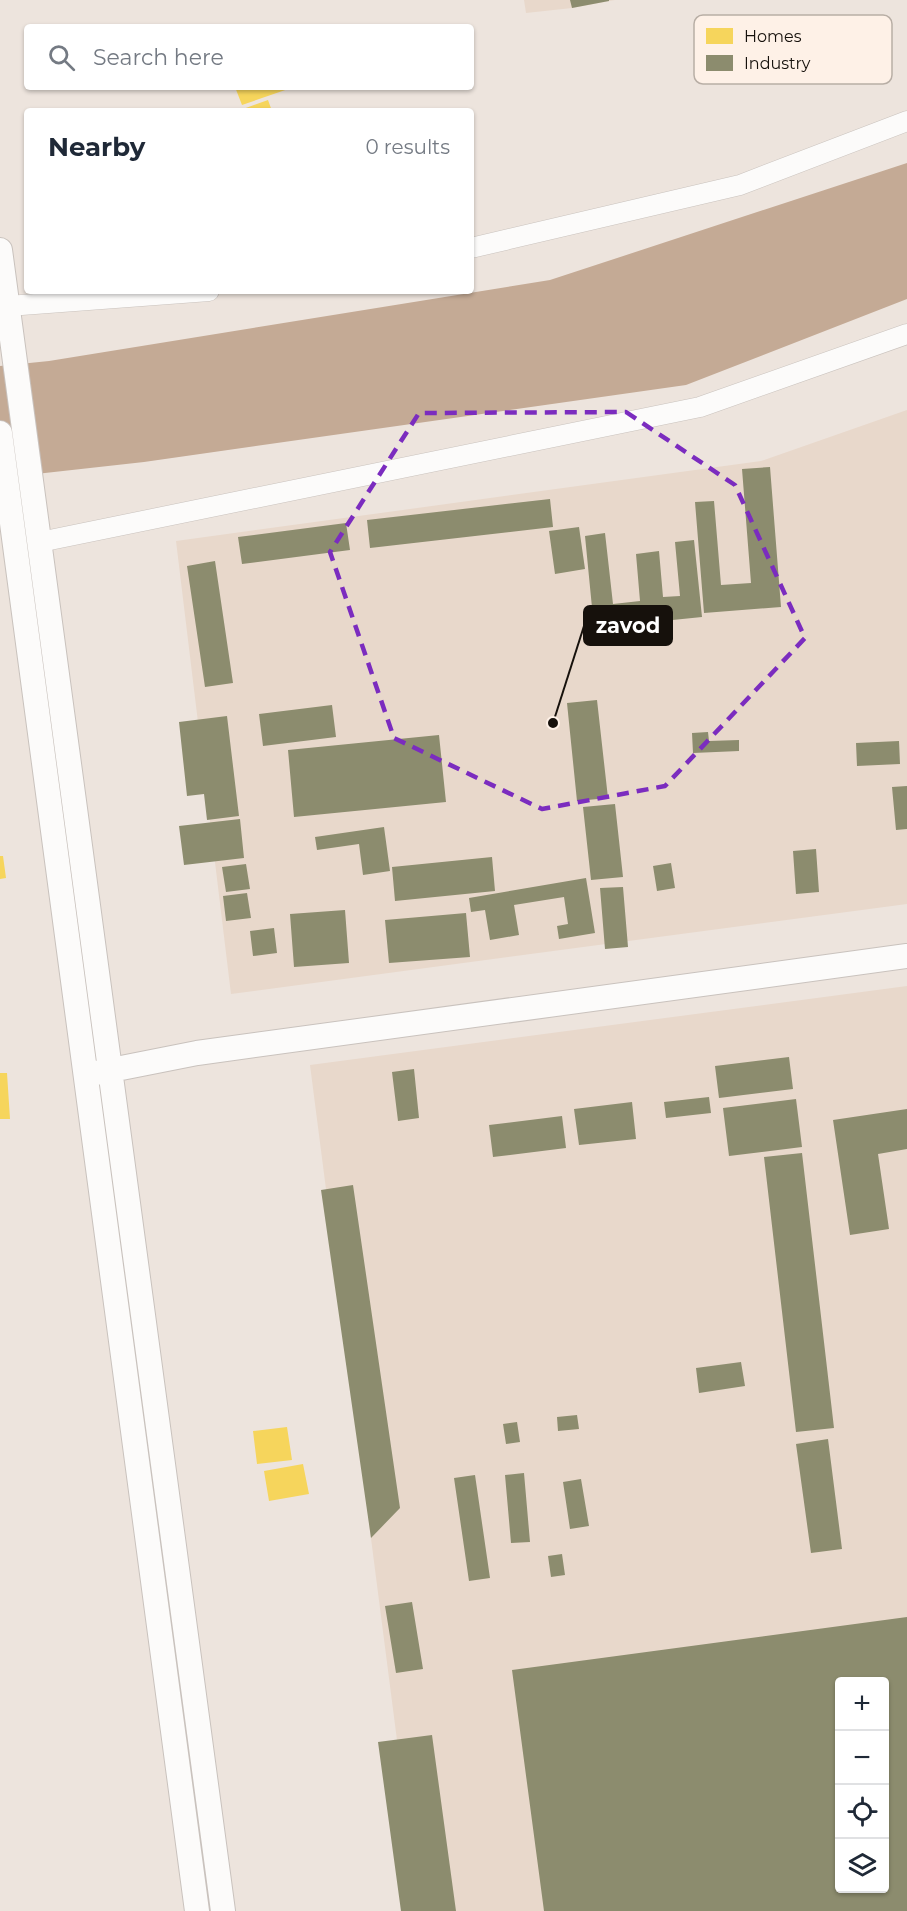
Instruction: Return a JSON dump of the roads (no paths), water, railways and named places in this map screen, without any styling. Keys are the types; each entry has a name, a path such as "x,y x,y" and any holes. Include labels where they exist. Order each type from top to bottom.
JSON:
{"main road":[{"path":"0,250 223,1911"},
{"path":"0,433 9,533 85,1074 197,1911"},
{"path":"85,1074 112,1071 197,1053 907,956"}],"street":[{"path":"474,247 740,185 907,121"},
{"path":"8,306 169,294"},
{"path":"39,531 700,407 907,334"}],"place":[{"name":"zavod","path":"553,723"}]}
